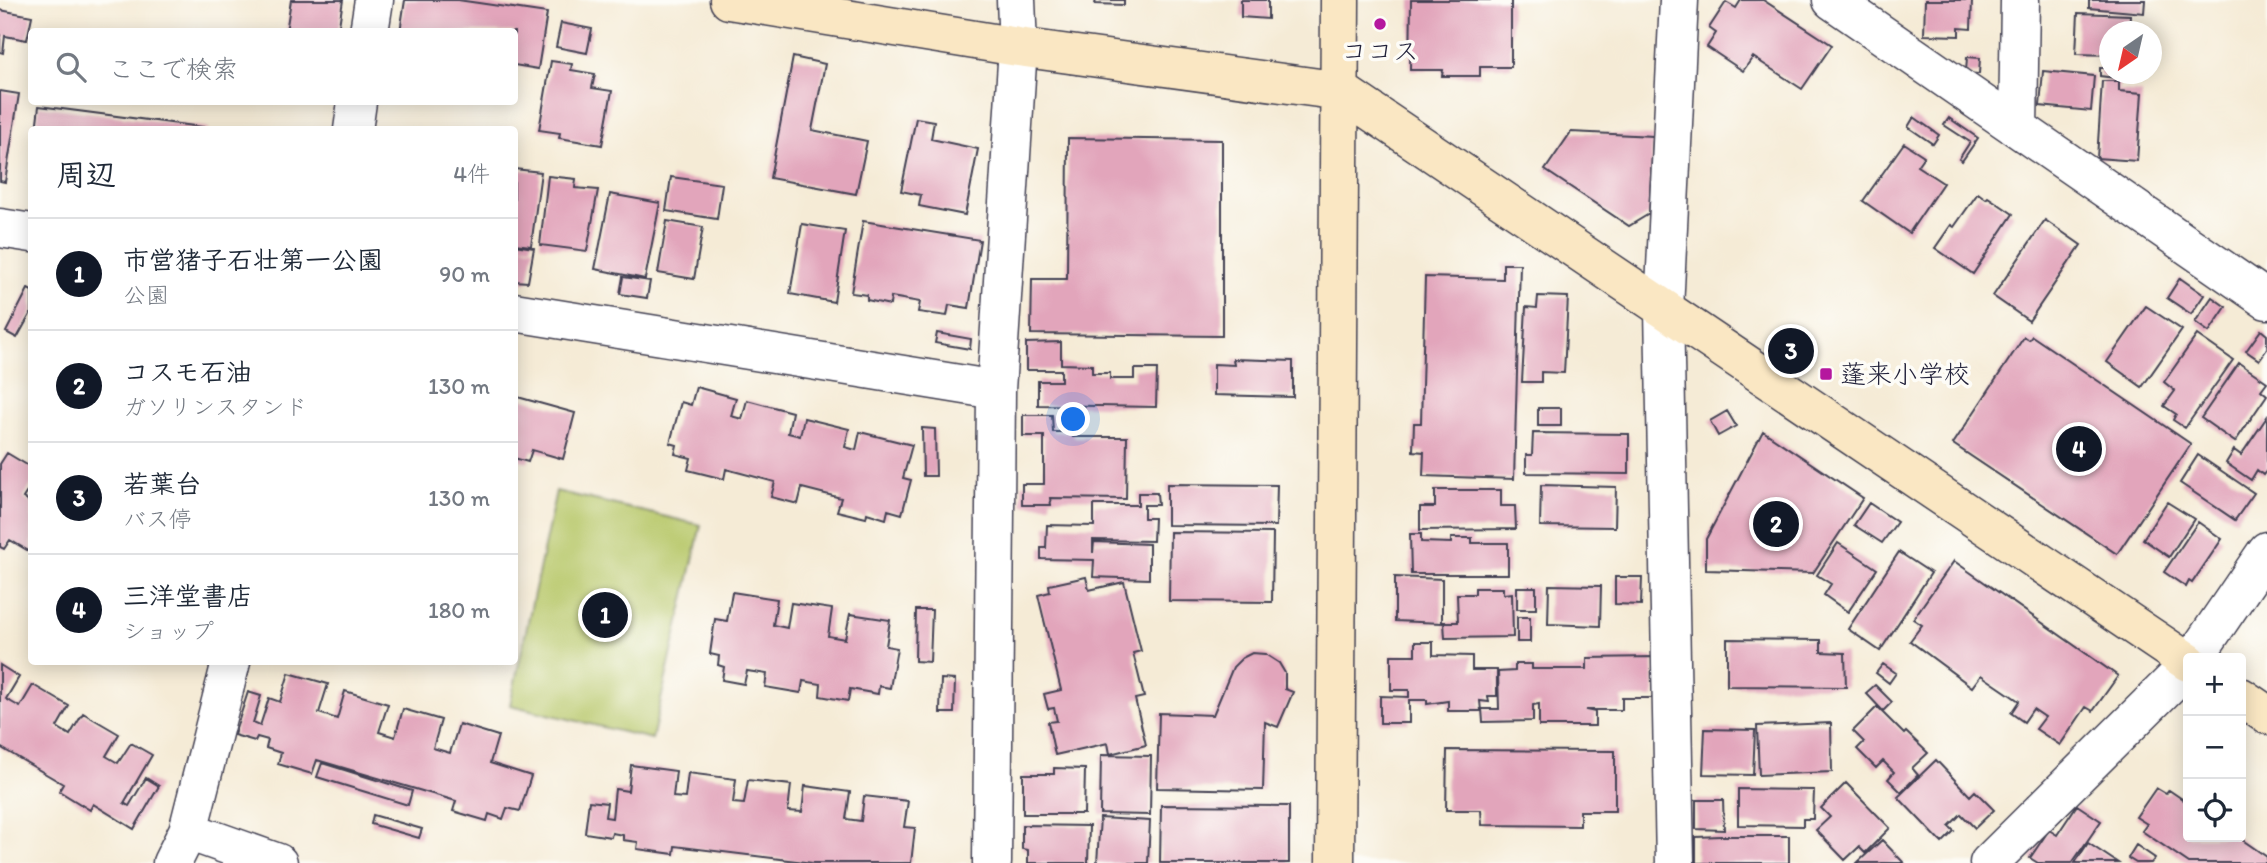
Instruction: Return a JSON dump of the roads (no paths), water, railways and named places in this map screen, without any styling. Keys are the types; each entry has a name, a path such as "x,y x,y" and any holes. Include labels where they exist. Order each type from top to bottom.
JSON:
{"street":[{"path":"370,28 374,0"},
{"path":"729,0 1018,47 1341,90 2183,661"},
{"path":"992,863 996,390 1018,47 1016,0"},
{"path":"1335,863 1340,0"},
{"path":"1675,863 1664,309 1679,0"},
{"path":"1832,0 2267,300"},
{"path":"2018,128 2020,0"},
{"path":"354,126 357,105"},
{"path":"0,228 28,232"},
{"path":"518,313 996,390"},
{"path":"2197,653 2267,551"},
{"path":"230,665 180,847 278,863"},
{"path":"1989,863 2183,669"},
{"path":"2246,701 2267,715"}],"place":[{"name":"ココス","path":"1380,24"},
{"name":"若葉台","path":"1791,351"},
{"name":"蓬来小学校","path":"1826,374"},
{"name":"三洋堂書店","path":"2079,449"},
{"name":"コスモ石油","path":"1776,524"},
{"name":"市営猪子石壮第一公園","path":"605,615"}]}
